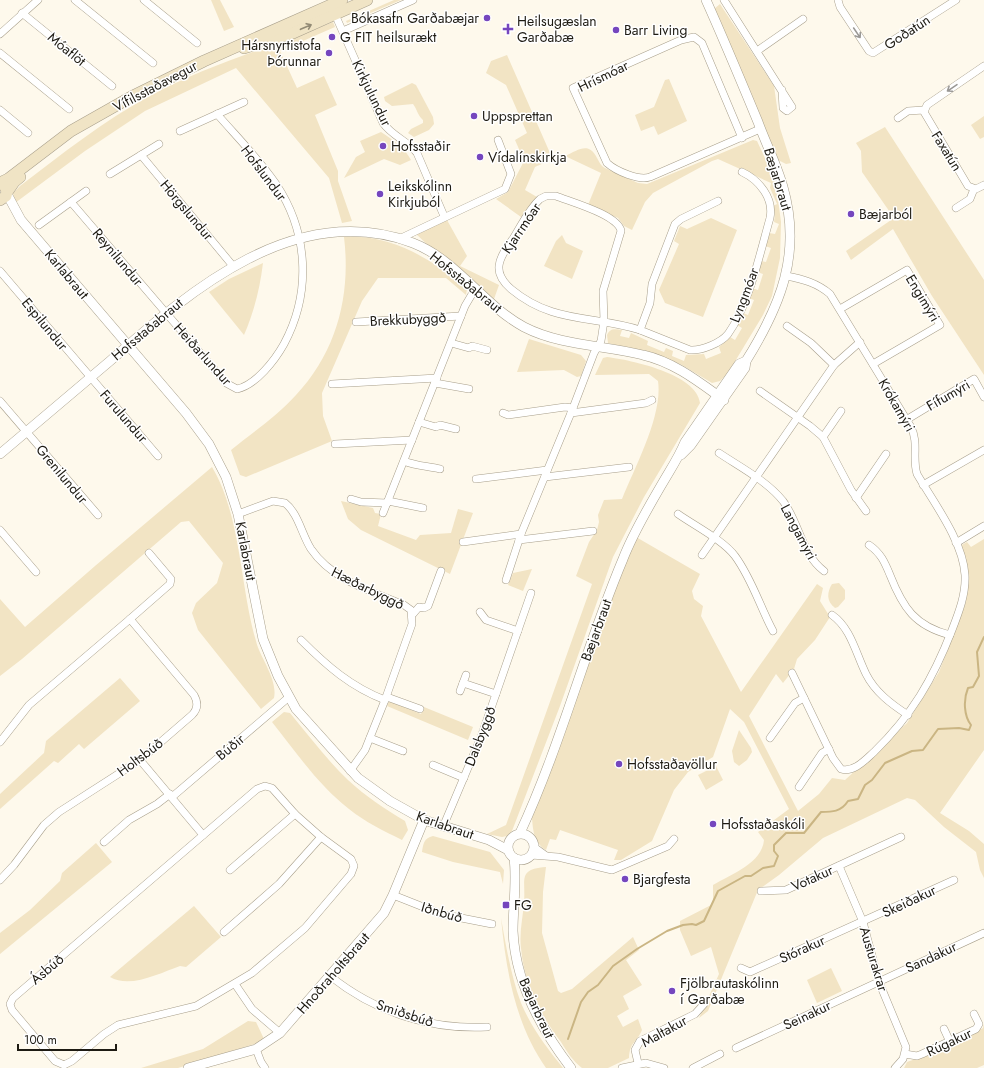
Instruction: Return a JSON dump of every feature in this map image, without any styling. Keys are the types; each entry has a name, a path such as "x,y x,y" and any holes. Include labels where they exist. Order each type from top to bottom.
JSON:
{"main road":[{"name":"Vífilsstaðavegur","path":"333,10 342,0"},
{"name":"Vífilsstaðavegur","path":"2,192 8,179 71,130 96,118 158,83 216,55 333,10 367,0"}],"street":[{"path":"0,34 38,0"},
{"path":"75,0 152,63"},
{"path":"144,0 197,43"},
{"path":"343,31 413,0"},
{"name":"Bæjarbraut","path":"524,834 530,811 622,559 649,506 679,456 685,442 721,397 739,364 746,361 775,310 786,276 790,232 788,204 777,167 706,0"},
{"path":"724,0 782,90"},
{"name":"Goðatún","path":"838,0 840,7 869,51 873,53 956,0"},
{"name":"Kirkjulundur","path":"333,10 383,123 417,153 444,216"},
{"name":"Móaflöt","path":"22,13 112,86"},
{"path":"757,51 803,19"},
{"name":"Hrísmóar","path":"742,138 702,43 694,37 681,40 573,88 607,163 613,168 641,178 650,177 742,138 760,129"},
{"path":"0,53 69,108"},
{"path":"898,118 908,111 924,110 927,105 984,66"},
{"path":"180,131 244,102"},
{"path":"0,110 28,133"},
{"name":"Faxatún","path":"924,110 926,116 968,186 974,189"},
{"name":"Hofslundur","path":"217,114 275,183 292,213 300,239"},
{"path":"399,239 444,216 501,191 508,185 511,174 498,140"},
{"path":"110,174 160,144"},
{"name":"Hörgslundur","path":"141,155 233,266"},
{"name":"Lyngmóar","path":"604,321 640,330 694,351 714,344 728,334 745,299 772,212 760,184 753,177 742,172"},
{"path":"956,208 970,199 974,189 984,185"},
{"path":"39,225 86,191"},
{"name":"Karlabraut","path":"2,192 21,220 202,432 226,477 238,514 260,626 273,664 296,709 350,771 364,784 390,801 424,820 489,840 508,850"},
{"name":"Kjarrmóar","path":"506,580 520,537 603,333 604,321 602,293 620,236 620,227 612,219 556,196 543,197 537,201 502,256 499,269 501,278 518,295 546,310 570,318 604,321"},
{"path":"640,330 650,303 652,284 675,224 678,220 718,201"},
{"name":"Reynilundur","path":"71,202 165,312"},
{"name":"Hofsstaðabraut","path":"0,454 165,312 233,266 300,239 350,231 367,232 399,239 435,255 503,313 525,327 550,337 656,358 680,369 721,397"},
{"name":"Heiðarlundur","path":"165,312 226,383 237,389 246,386 266,368 280,352 295,320 302,293 304,272 300,239"},
{"name":"Engimýri","path":"840,309 907,270 940,325 873,364"},
{"name":"Espilundur","path":"0,271 90,377"},
{"name":"Krókamýri","path":"786,276 806,280 830,294 906,420 915,436 915,466 917,474 956,543 963,561 965,582 963,597 950,635 934,673 908,715 874,752 852,769 841,769 829,750 792,673"},
{"name":"Brekkubyggð","path":"383,513 461,316 475,289"},
{"name":"Brekkubyggð","path":"356,322 461,316"},
{"path":"787,326 811,343 834,365"},
{"path":"702,555 796,417 834,365 860,342"},
{"name":"Brekkubyggð","path":"451,343 469,348 472,346 487,350"},
{"name":"Furulundur","path":"90,377 158,456"},
{"name":"Fífumýri","path":"906,420 974,379 984,396"},
{"path":"332,384 436,380 469,389"},
{"path":"760,391 823,437 856,498 866,511"},
{"path":"503,413 508,415 565,407 572,410 646,403 652,400"},
{"name":"Grenilundur","path":"0,401 98,516"},
{"path":"823,437 841,411"},
{"path":"419,422 436,427 440,425 456,429"},
{"path":"335,444 412,440"},
{"path":"923,485 984,450"},
{"name":"Langamýri","path":"720,453 755,477 782,500 814,563 824,571"},
{"path":"856,498 886,454"},
{"path":"404,461 440,469"},
{"path":"476,479 629,467"},
{"path":"351,499 360,502 387,502 423,508"},
{"name":"Hæðarbyggð","path":"238,514 274,502 286,503 311,550 326,566 352,582 404,604 413,614"},
{"path":"678,514 713,538 735,556 747,576 774,631"},
{"path":"956,543 984,526"},
{"path":"0,530 36,572"},
{"path":"463,542 593,531"},
{"path":"870,545 882,558 898,595 910,614 935,631 950,635"},
{"path":"0,742 29,705 170,584 170,579 149,553"},
{"name":"Hæðarbyggð","path":"350,771 365,750 386,699 412,624 413,614 419,607 424,608 428,606 441,571"},
{"name":"Dalsbyggð","path":"443,827 464,778 496,694 531,593"},
{"path":"480,612 486,620 518,631"},
{"path":"832,615 842,622 866,674 877,689 887,700 908,715"},
{"name":"Holtsbúð","path":"0,880 14,865 48,821 59,812 140,760 196,710 197,701 194,695 130,619"},
{"path":"301,640 328,667 359,689 420,709"},
{"path":"460,691 466,675"},
{"name":"Dalsbyggð","path":"463,683 496,694"},
{"name":"Búðir","path":"171,795 289,697"},
{"path":"770,738 795,703 804,698"},
{"path":"370,738 402,751"},
{"path":"799,787 822,753 829,750"},
{"path":"140,760 171,795 203,835"},
{"name":"Dalsbyggð","path":"433,765 464,778"},
{"name":"Ásbúð","path":"265,786 276,792 295,814 321,837 351,859 354,866 351,874 302,930 252,973 236,984 190,1008 118,1025 104,1034 72,1061 64,1065 53,1059 10,1007 15,996 257,788 265,786"},
{"path":"104,842 129,820 171,795"},
{"path":"230,870 295,814"},
{"name":"Hnoðraholtsbraut","path":"188,1068 256,1049 280,1033 384,912 393,895 424,820"},
{"path":"508,850 510,838 524,834 532,840 533,851"},
{"path":"224,932 279,884 321,837"},
{"name":"Votakur","path":"761,891 786,890 901,837"},
{"name":"Karlabraut","path":"489,840 510,838"},
{"path":"518,859 533,851 612,870 668,846 674,840"},
{"name":"Bæjarbraut","path":"508,850 518,859 513,888 513,934 521,974 541,1023 552,1042 571,1068"},
{"name":"Austurakrar","path":"839,866 863,922 879,982 906,1047 905,1054"},
{"name":"Skeiðakur","path":"863,922 954,880"},
{"name":"Iðnbúð","path":"393,895 441,914 492,924"},
{"name":"Stórakur","path":"741,968 750,972 863,922"},
{"name":"Sandakur","path":"879,982 984,933"},
{"name":"Smiðsbúð","path":"330,976 368,1001 404,1016 449,1026 487,1027"},
{"name":"Seinakur","path":"736,1048 879,982"},
{"path":"236,984 252,1009 280,1033"},
{"name":"Maltakur","path":"638,1063 635,1050 640,1041 695,1014 704,1004"},
{"name":"Rúgakur","path":"905,1054 917,1056 978,1028 978,1022 974,1014"},
{"path":"944,1029 950,1042"},
{"path":"256,1049 265,1068"},
{"path":"693,1068 720,1054"},
{"path":"895,1068 905,1054"},
{"name":"Maltakur","path":"626,1067 638,1063 655,1064 664,1068"}],"shaded area":[{"path":"211,0 220,0 234,27 224,31"},
{"path":"394,0 401,0 347,23 346,21"},
{"path":"720,4 774,86 780,128 791,163 786,164 778,160 714,9"},
{"path":"333,22 335,27 280,51 297,88 324,76 337,105 315,115 338,171 338,181 352,221 342,223 329,178 236,68 145,111 85,151 15,203 13,193 20,186 83,138 150,96 194,74"},
{"path":"507,55 550,153 546,162 535,167 525,190 537,197 521,217 496,199 508,192 523,163 522,156 515,140 527,133 506,85 486,73 491,61"},
{"path":"669,79 687,121 658,135 654,126 641,131 635,115 654,107 665,80"},
{"path":"412,83 416,85 433,117 434,124 429,130 414,137 408,133 411,129 423,123 423,120 413,104 392,106 385,101 384,97"},
{"path":"984,116 984,137 980,139 971,125"},
{"path":"885,127 984,280 984,375 932,296 893,229 851,260 846,251 894,218 862,172 861,151 856,143"},
{"path":"381,132 402,148 411,160 400,165 384,159 344,178 356,157 365,152 360,141"},
{"path":"753,140 757,141 770,169 777,192 781,222 780,258 772,296 763,315 728,373 720,381 712,383 682,365 663,357 608,343 608,333 611,330 617,329 622,330 620,336 629,338 631,333 648,341 647,345 664,352 666,348 673,351 672,356 684,361 686,355 704,354 706,359 721,353 719,347 730,337 735,340 742,328 737,325 743,313 748,315 754,300 749,298 752,288 758,290 763,274 757,272 761,261 766,262 771,248 765,246 769,233 775,234 779,224 774,222 775,214 773,206 777,204 770,188 771,183 718,159 653,193 645,202 632,230 624,226 618,218 588,205 601,173 565,156 583,148 587,148 594,153 600,164 605,168 638,183 647,184"},
{"path":"711,218 737,230 703,317 665,303 659,290 679,244 674,241 680,226 687,229"},
{"path":"447,220 467,256 460,266 499,285 494,299 449,260 431,248 415,233"},
{"path":"562,235 566,243 583,251 572,279 544,266 556,241"},
{"path":"344,237 377,239 408,249 436,265 463,285 467,289 466,295 446,278 378,278 362,301 322,393 323,416 332,441 246,477 240,475 231,450 289,403 310,378 322,360 331,341 343,301 346,259"},
{"path":"263,263 256,300 244,335 209,292 229,279"},
{"path":"529,339 581,355 586,361 581,376 577,377 564,370 517,372"},
{"path":"607,357 646,365 676,376 688,384 696,393 700,403 644,497 613,557 560,706 512,831 507,836 502,837 487,834 506,825 592,584 576,576 589,542 597,530 599,522 598,515 604,500 622,499 647,441 652,425 658,395 658,381 649,374 595,375 603,358"},
{"path":"212,467 222,486 229,507 239,552 251,620 258,648 271,676 275,691 274,698 261,709 198,630 192,613 196,603 217,583 223,563 189,521 181,522 22,659 0,676 0,599 25,627"},
{"path":"341,501 373,508 375,513 381,514 378,526 416,540 420,535 451,533 458,509 473,513 450,574 361,530 348,519"},
{"path":"636,537 700,574 692,591 694,599 703,606 701,616 741,692 817,584 823,588 820,601 830,617 815,640 797,659 794,669 783,683 776,674 749,716 798,811 819,794 832,778 845,780 907,723 939,672 965,605 969,577 960,546 967,542 971,547 984,539 984,750 940,813 969,831 984,844 984,878 980,870 976,852 944,827 915,800 907,798 823,838 779,875 758,890 708,1011 699,1018 719,974 711,947 691,956 680,930 680,921 713,904 713,885 745,867 758,855 764,840 758,832 789,809 744,722 730,709 713,757 688,772 674,790 652,841 621,860 614,860 618,850 560,830 556,840 550,839 546,850 539,844 533,828 532,818 607,607"},
{"path":"532,569 523,591 508,585 513,573"},
{"path":"839,583 845,590 845,599 838,607 835,608 830,602 828,593 832,584"},
{"path":"120,678 140,701 84,749 79,744 58,763 54,761 0,809 0,794 44,753 46,741"},
{"path":"389,701 421,714 424,707 473,727 468,740 387,706"},
{"path":"284,712 290,713 325,756 348,780 375,802 405,821 408,830 402,840 355,814 327,790 272,722"},
{"path":"739,730 752,752 747,760 739,766 734,762 732,751"},
{"path":"716,766 723,780 706,790 698,775"},
{"path":"433,836 490,852 504,870 503,884 500,872 453,862 422,852 424,842"},
{"path":"96,843 112,862 0,954 0,933 30,910 60,881 62,873"},
{"path":"546,867 543,892 542,933 558,991 561,993 572,989 633,937 639,950 626,960 642,985 623,996 629,1009 617,1016 623,1027 638,1019 642,1030 632,1045 629,1058 608,1068 582,1068 573,1059 546,1021 529,986 523,961 521,942 524,882 527,873 531,870"},
{"path":"194,906 221,937 186,967 180,966 136,981 118,980 110,977"},
{"path":"501,918 512,972 521,1003 534,1029 563,1068 546,1068 535,1051 519,1015 509,977"},
{"path":"831,968 842,991 817,1003 807,980"},
{"path":"248,1021 256,1022 264,1039 261,1042 178,1068 141,1068 203,1049"},
{"path":"984,1023 984,1065 977,1068 904,1068 907,1062 932,1053 983,1028"}],"waterway":[{"path":"568,1039 581,1002 588,992 598,985 613,966 637,949 667,931 683,925 696,925 704,921 718,891 745,876 751,876 763,868 774,866 778,856 774,851 774,845 786,833 804,833 821,812 836,811 848,801 858,799 865,785 872,780 885,763 912,751 923,750 938,729 959,728 969,730 971,725 966,713 965,698 968,688 973,687 979,676 977,652 984,637"}],"place":[{"name":"Bókasafn Garðabæjar","path":"487,18"},
{"name":"Heilsugæslan Garðabæ","path":"508,29"},
{"name":"Barr Living","path":"616,30"},
{"name":"G FIT heilsurækt","path":"332,37"},
{"name":"Hársnyrtistofa Þórunnar","path":"329,53"},
{"name":"Uppsprettan","path":"474,116"},
{"name":"Hofsstaðir","path":"383,146"},
{"name":"Vídalínskirkja","path":"480,157"},
{"name":"Leikskólinn Kirkjuból","path":"380,194"},
{"name":"Bæjarból","path":"851,214"},
{"name":"Hofsstaðavöllur","path":"619,764"},
{"name":"Hofsstaðaskóli","path":"713,824"},
{"name":"Bjargfesta","path":"625,879"},
{"name":"FG","path":"506,905"},
{"name":"Fjölbrautaskólinn í Garðabæ","path":"672,991"}]}
